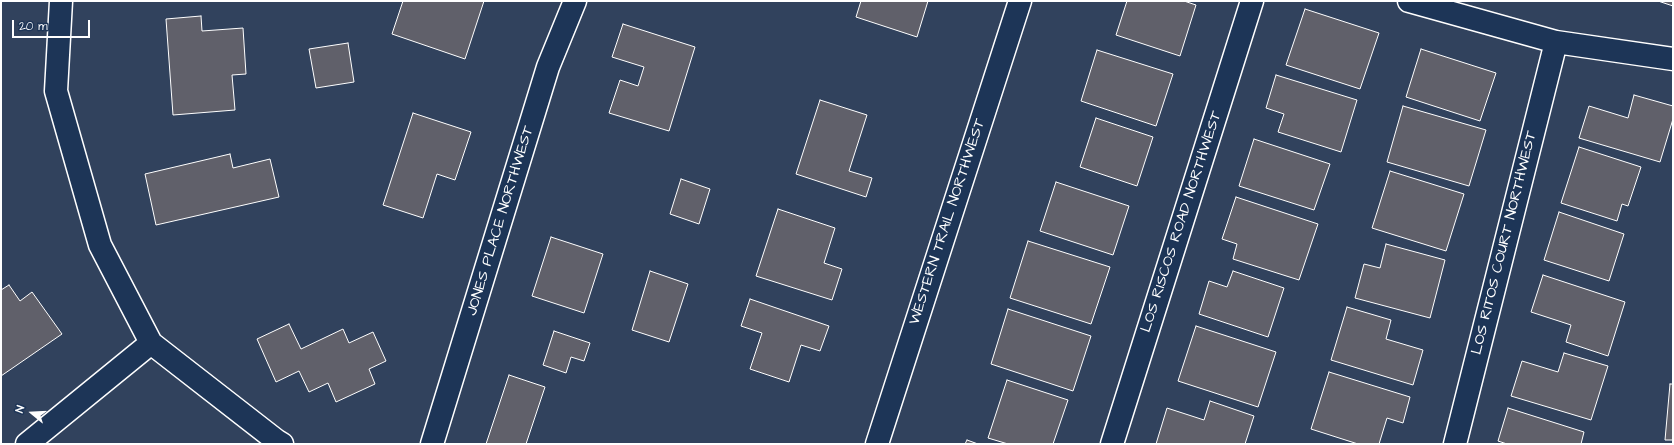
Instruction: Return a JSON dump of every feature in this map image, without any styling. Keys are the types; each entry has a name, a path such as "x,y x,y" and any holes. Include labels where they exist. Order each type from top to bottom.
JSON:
{"street":[{"path":"61,1 56,91 100,245 151,343 282,444"},
{"name":"JONES PLACE NORTHWEST","path":"432,444 548,67 575,1"},
{"name":"WESTERN TRAIL NORTHWEST","path":"877,444 1020,1"},
{"name":"LOS RISCOS ROAD NORTHWEST","path":"1112,444 1252,1"},
{"path":"1409,1 1556,42 1673,60"},
{"name":"LOS RITOS COURT NORTHWEST","path":"1455,444 1556,42"},
{"path":"27,444 151,343"}],"building":[{"path":"403,1 484,1 465,59 392,34"},
{"path":"861,1 928,1 917,37 856,17"},
{"path":"1127,1 1184,1 1196,5 1180,56 1116,35"},
{"path":"1658,1 1673,1 1673,6"},
{"path":"1305,9 1379,33 1360,89 1286,65"},
{"path":"201,16 202,31 243,28 246,74 232,75 235,110 173,115 166,19"},
{"path":"623,24 695,47 669,131 609,113 620,80 638,86 644,67 612,57"},
{"path":"348,43 354,82 316,88 309,49"},
{"path":"1421,49 1496,73 1480,121 1406,97"},
{"path":"1097,50 1173,74 1156,126 1081,101"},
{"path":"1276,75 1357,100 1341,152 1278,132 1284,114 1266,108"},
{"path":"1634,95 1673,106 1673,119 1660,162 1579,138 1589,106 1628,118"},
{"path":"820,100 867,115 849,171 872,178 866,197 796,174"},
{"path":"1403,106 1486,130 1469,186 1387,162"},
{"path":"413,113 471,132 455,180 437,174 423,218 383,205"},
{"path":"1096,118 1153,137 1137,186 1080,167"},
{"path":"1254,139 1330,164 1314,210 1239,186"},
{"path":"1579,147 1641,167 1628,206 1622,204 1617,221 1561,203"},
{"path":"230,154 233,168 270,159 279,197 156,225 145,174"},
{"path":"1390,171 1464,194 1446,251 1372,228"},
{"path":"681,179 710,189 699,224 670,214"},
{"path":"1056,182 1129,206 1113,255 1040,231"},
{"path":"1236,197 1318,224 1299,280 1233,259 1237,244 1222,239"},
{"path":"778,209 835,228 824,263 842,269 832,300 756,276"},
{"path":"1559,212 1624,234 1609,281 1544,260"},
{"path":"551,237 603,254 584,313 532,296"},
{"path":"1028,241 1110,267 1091,324 1010,298"},
{"path":"1386,244 1445,260 1430,318 1355,298 1364,264 1380,268"},
{"path":"650,271 688,284 669,342 632,330"},
{"path":"1233,271 1284,288 1268,337 1199,314 1209,281 1227,287"},
{"path":"1543,275 1625,302 1608,356 1566,342 1571,325 1531,312"},
{"path":"9,285 20,301 32,292 62,334 1,376 1,290"},
{"path":"750,299 829,326 820,351 801,345 789,382 750,369 762,333 741,326"},
{"path":"1347,307 1391,320 1386,339 1423,350 1413,385 1331,360"},
{"path":"1008,309 1091,336 1073,391 991,364"},
{"path":"289,324 301,349 343,329 349,343 373,332 386,361 369,369 375,384 336,402 328,383 309,392 299,371 276,382 257,339"},
{"path":"1196,326 1276,352 1258,407 1178,381"},
{"path":"554,331 590,343 584,361 571,357 566,373 543,365"},
{"path":"1564,353 1608,366 1591,420 1511,396 1522,361 1558,372"},
{"path":"1329,372 1410,397 1403,423 1387,418 1379,444 1358,444 1311,429"},
{"path":"509,375 545,387 526,444 486,444"},
{"path":"1007,380 1068,400 1053,444 1008,444 988,438"},
{"path":"1670,384 1673,384 1673,440 1665,440"},
{"path":"1210,401 1254,416 1245,444 1156,444 1167,408 1204,420"},
{"path":"1508,408 1584,432 1581,444 1507,444 1498,441"},
{"path":"967,440 978,444 965,444"}]}
